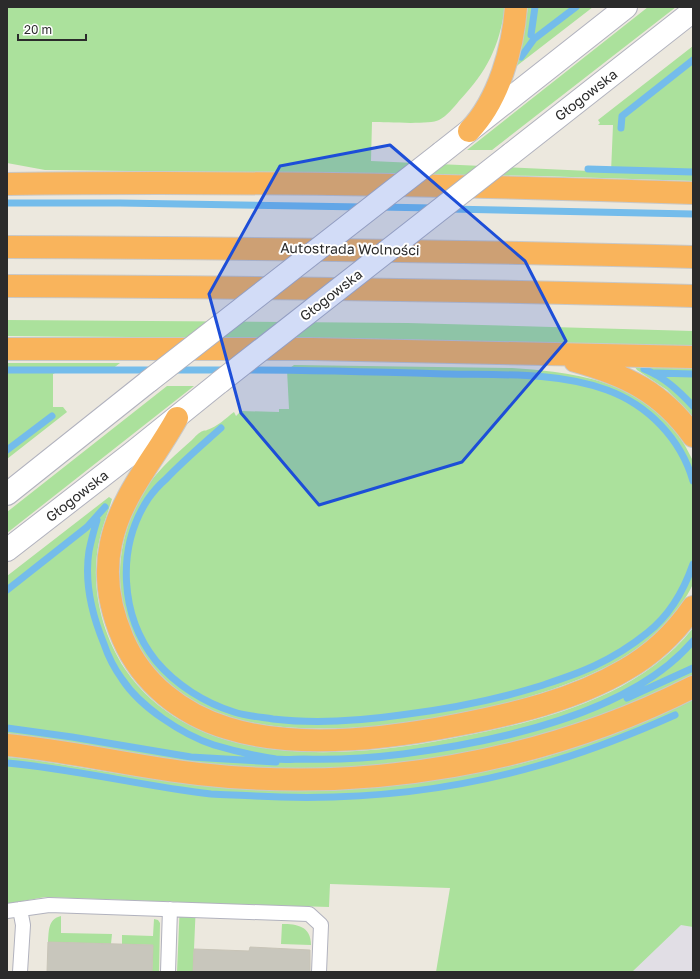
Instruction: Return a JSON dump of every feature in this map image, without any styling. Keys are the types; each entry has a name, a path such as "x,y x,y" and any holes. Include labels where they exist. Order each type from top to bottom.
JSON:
{"highway":[{"path":"469,131 482,114 499,80 511,43 516,7"},
{"path":"7,172 66,183"},
{"path":"7,184 363,185 693,193"},
{"name":"Autostrada Wolności","path":"7,247 449,251 693,257"},
{"path":"7,286 200,287 693,296"},
{"path":"7,349 311,349 693,357"},
{"path":"520,353 563,358 589,365 638,385 668,407 693,436"},
{"path":"177,418 126,499 117,521 107,568 110,598 117,627 129,653 145,676 155,687 180,706 210,723 245,733 278,738 313,740 373,738 419,732 487,719 537,706 571,695 601,683 625,670 663,643 682,623 693,607"},
{"path":"7,746 56,751 199,774 245,778 312,780 389,775 463,765 546,745 624,718 693,687"}],"main road":[{"path":"7,494 626,7"},
{"name":"Głogowska","path":"7,550 177,418 220,382 693,11"}],"lane":[{"path":"20,972 23,924 14,910 49,905 309,914 320,926 319,972"},
{"path":"168,972 170,909"}],"highlighted area":[{"path":"390,145 525,261 566,341 462,462 319,505 241,413 209,294 280,166"}],"shaded area":[{"path":"681,924 693,927 693,972 632,972"}],"green space":[{"path":"7,7 505,7 495,47 484,69 469,90 445,116 434,122 372,122 371,161 611,172 613,125 598,125 600,123 598,120 693,46 693,181 541,176 45,170 7,163"},
{"path":"528,7 593,7 514,68 524,32"},
{"path":"648,7 676,7 492,150 467,150"},
{"path":"7,320 408,323 693,331 693,347 388,339 7,336"},
{"path":"7,363 120,363 107,373 53,374 53,407 63,407 67,412 7,459"},
{"path":"636,364 693,366 693,417 667,390 637,370 635,367"},
{"path":"294,365 512,368 540,370 593,379 618,388 640,399 661,415 678,435 693,461 693,584 681,605 666,624 629,654 591,674 544,692 491,707 434,718 377,726 322,729 272,726 230,717 194,702 163,679 145,658 133,636 124,611 120,585 121,559 126,533 135,508 148,485 163,467 199,433 214,427 234,412 236,416 241,411 279,412 279,409 289,409 287,370"},
{"path":"167,386 194,386 7,533 7,512"},
{"path":"109,497 112,499 99,542 96,575 97,591 104,624 117,655 125,669 156,703 194,727 236,743 283,750 331,752 379,749 426,743 499,729 561,712 591,701 620,687 647,671 671,651 693,628 693,677 587,722 462,756 325,771 200,766 7,737 7,576"},
{"path":"693,699 693,927 681,925 632,972 436,972 450,888 330,884 329,907 196,903 193,972 177,972 180,902 45,897 7,904 7,757 206,786 298,791 396,786 492,770 545,757 610,735"},
{"path":"61,916 61,933 112,934 111,944 48,942 51,922 57,917"},
{"path":"154,919 158,920 160,923 159,972 152,972 153,945 122,944 122,935 153,936"},
{"path":"282,924 302,927 309,934 311,945 281,944"}],"building":[{"path":"48,942 153,945 152,972 47,972"},
{"path":"250,947 310,950 310,972 193,972 194,949 249,951"}],"waterway":[{"path":"531,35 535,7"},
{"path":"521,57 534,39 576,7"},
{"path":"621,128 622,116 693,60"},
{"path":"588,169 693,172"},
{"path":"7,203 120,203 363,207"},
{"path":"379,207 433,208"},
{"path":"449,209 693,214"},
{"path":"644,369 670,384 693,406"},
{"path":"7,370 155,370"},
{"path":"171,370 227,370"},
{"path":"245,370 508,375 549,377 588,384 622,396 649,414 661,425 680,451 688,466 693,481"},
{"path":"655,373 693,374"},
{"path":"7,450 52,416"},
{"path":"221,428 179,466 148,499 138,518 131,539 127,560 126,582 129,603 135,624 144,643 156,661 173,678 192,692 212,704 239,713 289,721 369,719 454,707 506,696 540,686 601,663 628,647 647,633 669,611 680,593 693,564"},
{"path":"7,590 87,527 105,507"},
{"path":"97,520 89,551 88,587 96,622 109,657 119,675 140,700 151,710 176,727 214,745 253,755 276,759 341,759 378,757 439,749 478,742 519,732 598,706 634,688 667,666 693,641"},
{"path":"627,698 693,668"},
{"path":"7,763 58,769 160,787 211,794 290,797 362,796 433,788 503,775 555,761 590,749 675,715"},
{"path":"7,728 72,737 191,757 276,762"}]}
